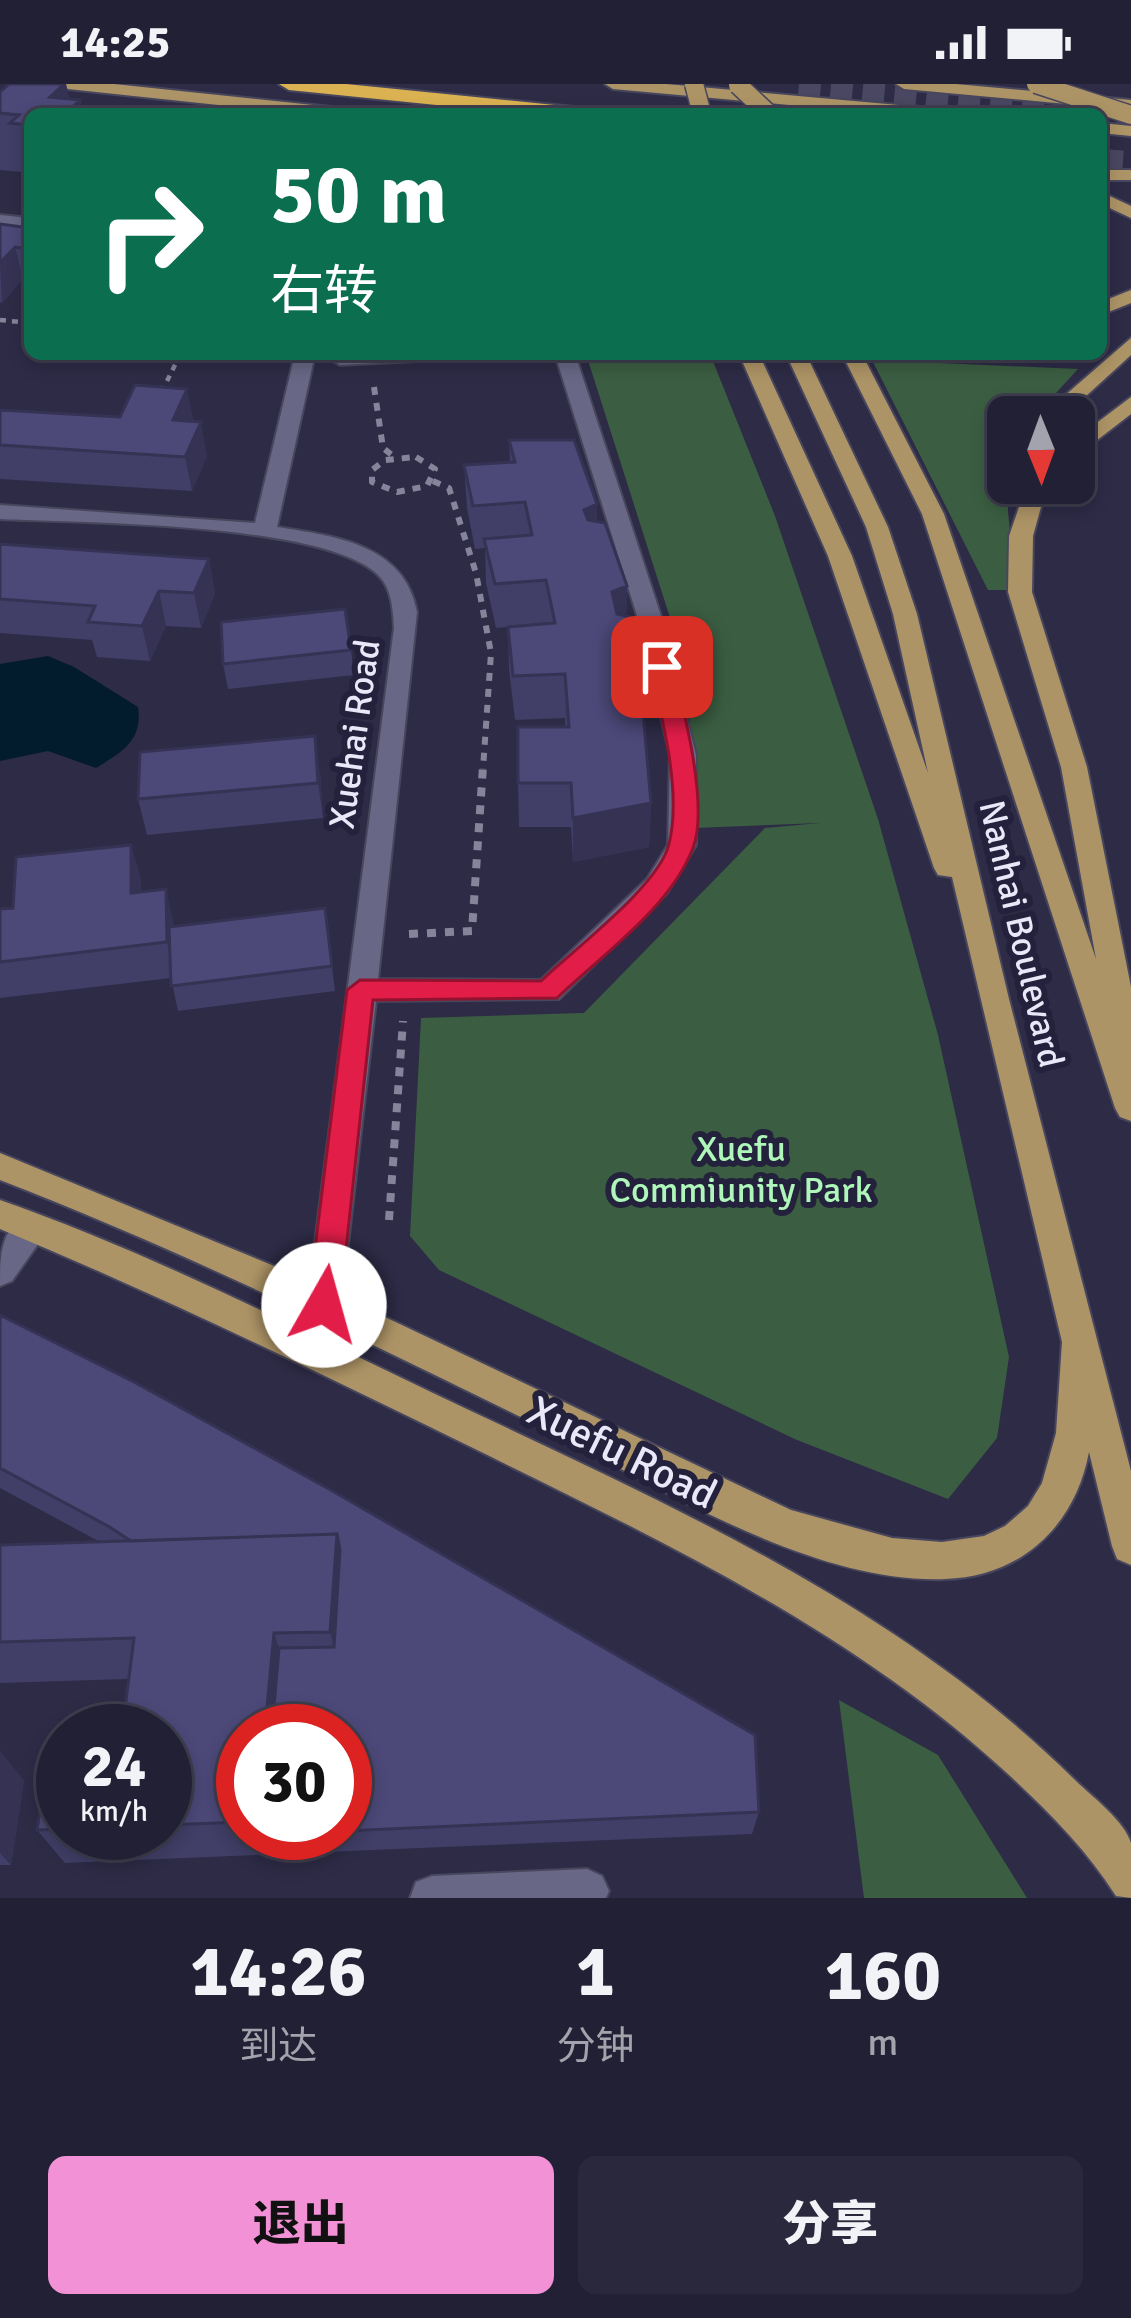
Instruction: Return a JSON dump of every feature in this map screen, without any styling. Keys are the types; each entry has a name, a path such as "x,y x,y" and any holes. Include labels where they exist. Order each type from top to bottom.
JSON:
{"highway":[{"path":"289,84 525,108"}],"main road":[{"path":"68,84 294,108"},
{"path":"614,84 877,108"},
{"path":"738,84 763,108"},
{"path":"904,84 1131,104"},
{"path":"1036,84 1131,115"},
{"path":"1120,84 1131,86"},
{"path":"1075,396 1131,344"},
{"path":"752,360 840,556 994,999"},
{"name":"Nanhai Boulevard","path":"799,360 868,506 905,614 994,999 1131,1546"},
{"name":"Nanhai Boulevard","path":"855,360 933,514 1131,1108"},
{"path":"1095,433 1131,403"},
{"path":"1029,504 1018,565 1028,620 1074,767 1131,1066"},
{"name":"Xuefu Road","path":"0,1166 324,1305 763,1514 862,1551 903,1558 988,1554 1030,1532 1052,1507 1065,1480 1077,1427 1080,1337"},
{"name":"Xuefu Road","path":"16,1220 283,1337 716,1548 886,1647 964,1705 1028,1762 1077,1812 1131,1881"}],"street":[{"path":"0,103 44,108"},
{"path":"264,532 303,360"},
{"path":"360,990 548,991 657,886 682,845 683,755 651,622 567,360"},
{"name":"Xuehai Road","path":"0,512 264,532 366,555 387,569 405,605 406,628 324,1305"},
{"path":"0,1271 16,1220"},
{"path":"432,1898 587,1892"}],"path":[{"path":"154,407 176,363 169,360"},
{"path":"369,360 383,448 394,457 424,460 435,469 433,481"},
{"path":"388,1220 410,931 472,931 491,653 476,573 449,488 433,481 408,492 378,487 370,476 372,470 394,457"}],"green space":[{"name":"Xuefu Commiunity Park","path":"588,360 712,360 775,516 878,819 938,1035 1009,1357 997,1438 948,1499 797,1440 439,1270 410,1236 421,1018 584,1013 765,828 820,823 695,828 688,689 672,624"},
{"path":"872,360 1078,369 1053,396 987,396 987,504 1008,504 1016,590 988,590"},
{"path":"839,1700 938,1755 1027,1898 864,1898"}],"water":[{"path":"48,656 138,707 134,737 96,768 48,751 0,761 0,664"}],"building":[{"path":"9,84 64,84 50,97 80,100 71,108 24,108 24,124 10,123 19,115 0,113 0,92"},
{"path":"0,224 24,227 24,248 15,247 0,263"},
{"path":"135,385 187,389 173,420 201,422 185,457 0,445 0,410 120,417"},
{"path":"509,440 574,440 597,504 584,510 588,520 605,523 627,586 612,592 617,614 635,618 642,689 627,695 628,706 643,712 651,803 573,818 571,783 518,783 518,727 569,727 565,674 513,676 508,627 555,623 546,580 495,584 484,539 532,535 525,502 473,506 464,465 515,462"},
{"path":"0,544 209,559 194,593 159,591 142,626 88,622 95,606 0,599"},
{"path":"345,609 351,650 223,664 221,622"},
{"path":"315,736 318,783 138,799 140,752"},
{"path":"131,845 131,893 166,889 167,942 0,962 0,909 13,908 16,857"},
{"path":"325,908 332,966 171,986 169,927"},
{"path":"0,1315 329,1489 755,1735 759,1812 372,1830 372,1704 274,1704 279,1648 334,1647 337,1534 131,1541 0,1468"},
{"path":"337,1534 330,1632 274,1633 267,1704 216,1704 216,1823 192,1824 192,1704 125,1704 134,1638 0,1642 0,1545"}],"tunnel":[{"path":"799,84 1048,108"},
{"path":"1107,114 1131,116"},
{"path":"1107,160 1131,162"}],"route":[{"path":"324,1305 360,990 548,991 657,886 682,845 683,755 662,667"}]}
